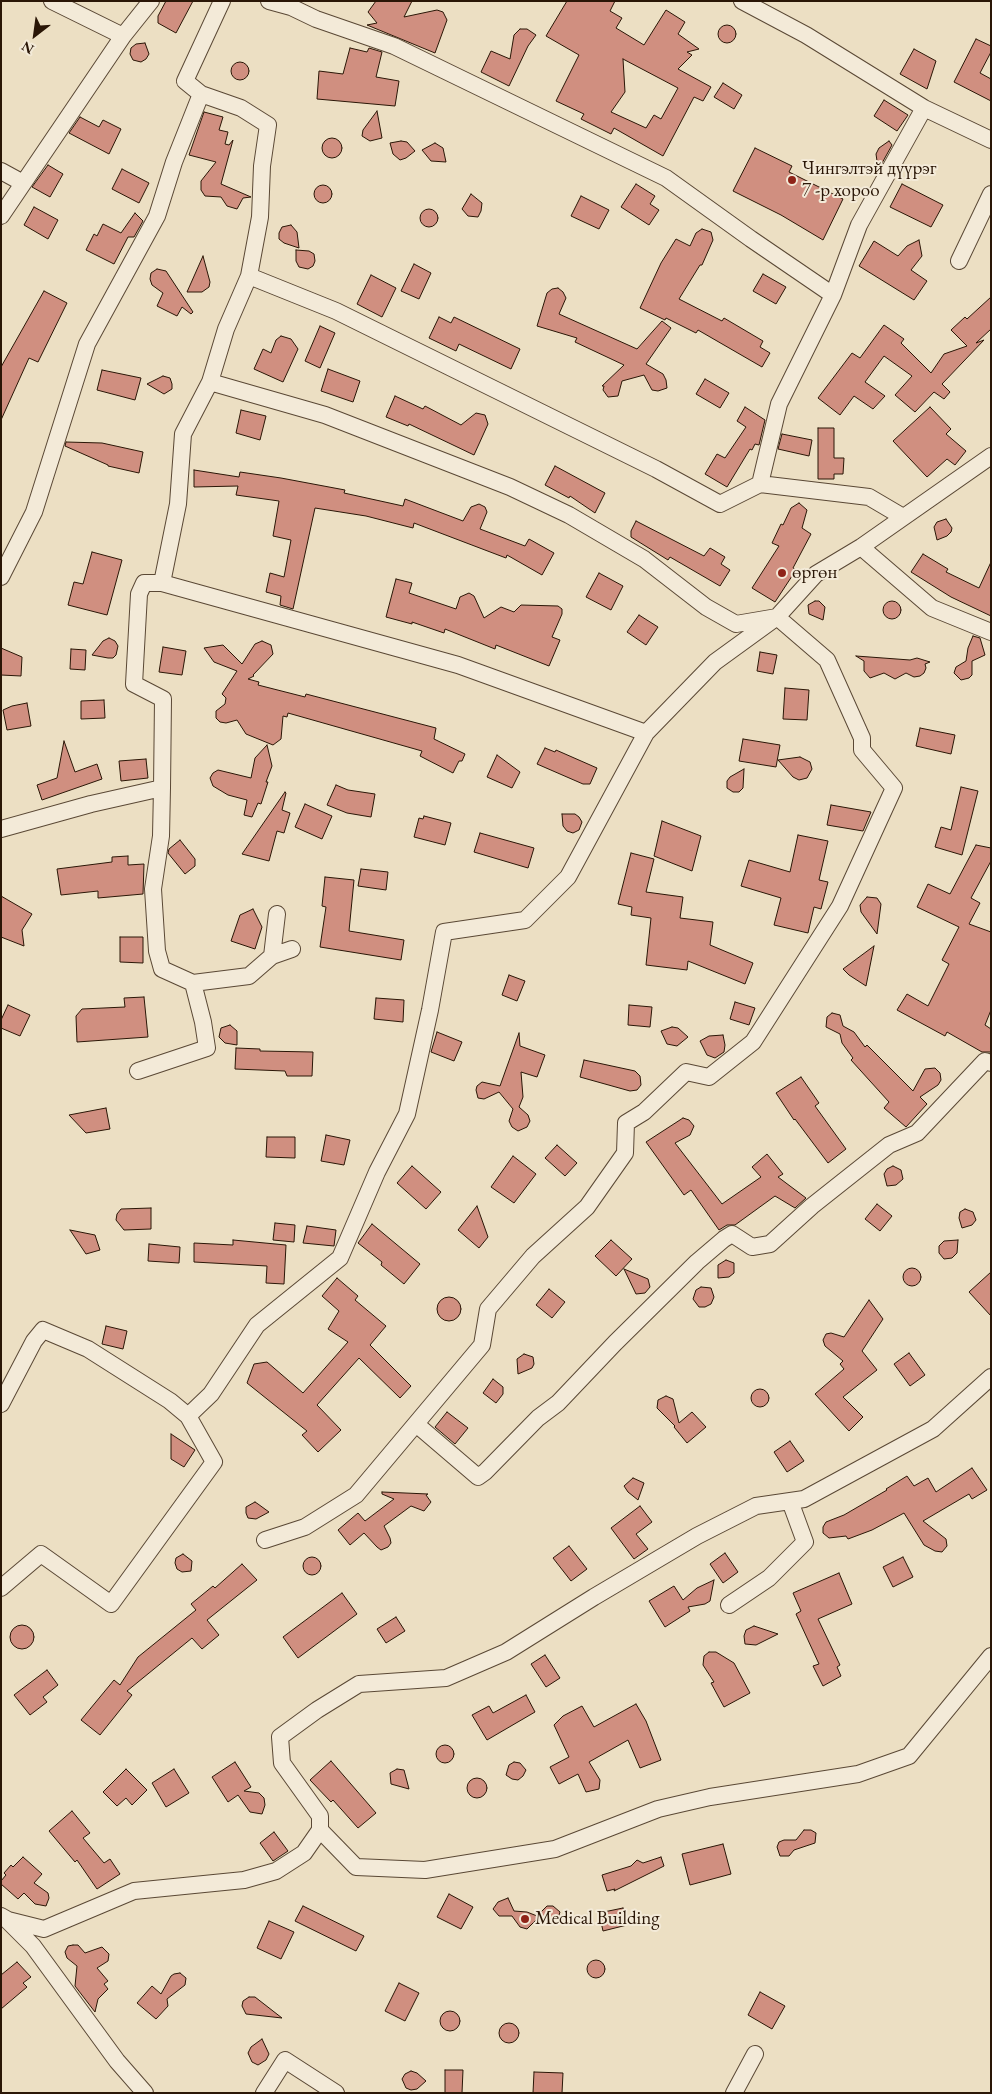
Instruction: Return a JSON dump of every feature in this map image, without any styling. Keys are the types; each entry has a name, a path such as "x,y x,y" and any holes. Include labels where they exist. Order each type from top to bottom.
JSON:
{"street":[{"path":"52,1 123,36"},
{"path":"1,216 123,36 151,1"},
{"path":"162,583 178,504 182,434 210,382 226,329 249,276 260,217 262,166 268,125 241,108 201,94 185,81 222,1"},
{"path":"269,1 291,7 316,19 394,46 666,178 750,240 833,296"},
{"path":"742,1 806,35 924,108 991,140"},
{"path":"1,578 34,512 87,344 157,216 174,162 201,94"},
{"path":"760,484 779,404 833,296 859,225 924,108"},
{"path":"1,171 23,183"},
{"path":"959,261 991,194"},
{"path":"249,276 336,311 656,469 720,504 760,484 869,498 903,516"},
{"path":"210,382 325,415 510,487 569,516 644,558 706,607 736,624 777,617"},
{"path":"188,1416 211,1394 257,1325 340,1258 377,1172 407,1114 430,1010 444,932 525,920 568,877 646,733 715,662 777,617 816,574 861,547 991,456"},
{"path":"861,547 932,608 991,632"},
{"path":"292,949 272,956 248,976 193,983 162,968 157,951 153,889 161,836 163,699 134,684 139,594 144,583 162,583 458,665 646,733"},
{"path":"265,1540 305,1526 356,1495 482,1345 488,1309 533,1256 587,1207 625,1153 626,1123 644,1112 686,1072 709,1077 753,1042 840,906 894,788 862,750 862,738 827,660 777,617"},
{"path":"1,829 91,804 162,788"},
{"path":"272,956 277,914"},
{"path":"138,1071 207,1048 203,1022 193,983"},
{"path":"416,1424 478,1477 538,1418 558,1403 690,1269 724,1240 732,1234 752,1247 770,1244 812,1206 889,1145 917,1132 985,1061 991,1063"},
{"path":"1,1404 34,1341 43,1330 88,1350 170,1401 188,1416 214,1462 111,1604 41,1554 1,1588"},
{"path":"3,1920 44,1929 134,1891 244,1880 276,1871 304,1853 320,1830 320,1816 282,1763 280,1737 318,1710 359,1684 446,1678 506,1652 680,1546 756,1506 804,1499 932,1430 991,1377"},
{"path":"730,1605 769,1578 805,1542 790,1501"},
{"path":"320,1830 356,1868 425,1870 555,1849 658,1809 702,1799 858,1774 908,1756 991,1656"},
{"path":"3,1920 33,1946 117,2061 145,2093"},
{"path":"734,2093 754,2054"},
{"path":"264,2093 285,2060 336,2093"}],"building":[{"path":"166,1 193,1 176,33 158,23 158,16"},
{"path":"376,1 412,1 404,17 437,10 443,12 447,20 435,53 367,25 377,23 368,12"},
{"path":"567,1 615,1 610,11 622,18 616,28 644,45 666,10 685,22 678,34 699,49 687,52 692,55 678,69 711,87 703,101 694,97 663,156 614,128 611,134 581,119 584,114 556,101 579,55 546,36","holes":["623,59 678,88 661,119 654,115 646,128 611,112 625,92"]},
{"path":"727,25 733,28 736,34 733,40 727,43 721,40 718,34 721,28"},
{"path":"520,29 527,29 536,35 528,46 509,86 481,72 491,51 510,59 514,35"},
{"path":"976,39 991,46 991,52 980,73 991,79 991,101 954,82"},
{"path":"145,43 149,54 146,59 141,62 133,60 130,54 131,48 136,44"},
{"path":"350,48 367,52 369,48 382,52 376,77 399,81 395,106 317,99 319,71 343,74"},
{"path":"914,49 936,61 927,89 900,74"},
{"path":"240,62 246,65 249,71 246,77 240,80 234,77 231,71 234,65"},
{"path":"723,83 742,95 734,109 714,97"},
{"path":"884,100 908,115 897,131 874,116"},
{"path":"377,111 382,138 370,141 362,136 363,130"},
{"path":"204,112 223,117 219,130 228,132 225,144 229,145 233,140 221,184 251,197 243,198 237,209 227,206 221,197 205,196 201,190 201,181 216,162 189,155"},
{"path":"80,117 99,127 103,120 121,129 109,154 69,133"},
{"path":"332,138 339,141 342,148 339,155 332,158 325,155 322,148 325,141"},
{"path":"889,141 892,145 881,165 877,161 876,154 879,148"},
{"path":"407,142 415,151 400,160 393,154 390,143"},
{"path":"435,143 443,148 446,162 431,161 422,150"},
{"path":"755,148 792,166 789,172 843,199 823,240 781,215 733,191"},
{"path":"48,165 63,174 50,197 32,187"},
{"path":"122,169 149,183 139,203 112,189"},
{"path":"636,184 655,196 650,204 659,210 649,225 621,207"},
{"path":"902,184 943,205 931,227 890,207"},
{"path":"319,185 327,185 332,190 330,201 319,203 314,198 314,190"},
{"path":"471,194 482,203 478,217 468,216 462,209"},
{"path":"581,196 609,210 599,229 571,216"},
{"path":"34,207 58,220 48,239 24,225"},
{"path":"425,209 433,209 438,214 436,225 425,227 420,222 420,214"},
{"path":"135,213 143,221 134,237 128,237 114,264 86,250 94,234 97,236 103,224 121,233"},
{"path":"291,225 297,232 299,248 284,243 279,239 282,227"},
{"path":"702,229 711,232 713,240 702,265 700,265 679,299 722,321 724,318 763,341 760,347 770,353 762,367 698,330 696,333 640,308 661,263 676,239 690,246 696,233"},
{"path":"919,240 922,256 911,270 927,281 914,300 859,266 874,241 898,256 907,246"},
{"path":"296,250 309,251 314,254 315,261 313,266 308,269 299,267 296,261"},
{"path":"203,256 210,282 209,287 202,292 187,292"},
{"path":"414,264 431,273 419,299 401,291"},
{"path":"157,269 166,271 193,312 191,314 182,307 177,316 157,306 163,293 152,285 150,279 151,273"},
{"path":"763,274 786,287 776,304 753,291"},
{"path":"371,275 396,288 382,317 357,304"},
{"path":"558,288 566,298 559,314 637,349 662,321 671,328 646,364 663,374 667,388 658,391 652,390 644,375 622,381 618,396 608,397 603,390 604,386 602,386 624,365 575,342 577,338 537,326 547,293 552,289"},
{"path":"44,291 67,303 38,362 29,358 1,420 1,367"},
{"path":"991,297 991,329 976,343 984,340 942,384 950,392 944,399 934,392 915,412 895,395 912,376 884,356 865,382 885,396 873,409 854,396 840,415 818,398 852,353 860,358 884,325 904,339 901,343 931,373 944,354 967,346 951,330 965,317 967,319"},
{"path":"439,317 451,323 454,317 520,349 511,369 459,344 456,351 429,338"},
{"path":"320,326 335,333 320,368 305,361"},
{"path":"281,336 291,339 298,349 283,382 254,369 263,349 271,353 276,340"},
{"path":"328,369 360,381 353,402 321,391"},
{"path":"102,370 141,378 135,400 97,390"},
{"path":"163,376 170,378 172,384 172,389 164,394 147,384"},
{"path":"705,379 729,393 720,408 696,394"},
{"path":"395,396 423,409 425,406 461,425 476,413 485,415 488,424 474,455 409,424 408,426 386,417"},
{"path":"745,407 765,420 759,445 755,444 752,450 750,449 727,487 705,474 717,454 725,458 746,427 737,421"},
{"path":"930,407 951,429 946,434 966,451 955,465 947,459 927,477 893,441"},
{"path":"241,410 266,416 260,440 236,433"},
{"path":"818,428 834,428 834,458 844,458 843,474 834,474 834,479 818,479"},
{"path":"782,434 812,440 809,456 778,449"},
{"path":"66,442 102,443 143,452 139,473 108,466 65,446"},
{"path":"555,466 605,493 595,513 570,496 569,498 545,485"},
{"path":"194,470 239,477 240,472 281,478 345,490 344,493 403,506 405,499 463,521 471,507 479,504 485,507 487,512 480,529 525,546 529,539 554,553 542,575 507,555 506,558 414,523 413,528 366,516 315,508 293,609 280,605 281,596 266,592 270,573 284,577 291,540 273,536 279,501 236,495 238,486 194,487"},
{"path":"799,503 807,510 802,528 811,534 793,568 796,570 775,602 752,588 779,546 772,543 781,524 783,525 791,508"},
{"path":"946,519 952,528 951,532 937,540 934,527 937,522"},
{"path":"636,521 704,556 710,548 725,557 721,564 730,570 720,586 670,557 668,560 631,537 631,531"},
{"path":"92,552 122,560 107,615 68,605 74,582 83,584"},
{"path":"923,554 948,569 946,572 979,588 991,562 991,616 951,597 911,572"},
{"path":"599,573 623,586 611,610 586,597"},
{"path":"396,579 412,583 409,593 456,609 460,597 469,593 474,596 484,618 501,607 514,612 521,605 558,606 562,609 562,614 552,637 560,640 549,666 496,645 495,649 445,629 444,633 412,622 412,624 386,617"},
{"path":"819,601 825,607 823,620 809,614 808,605"},
{"path":"892,601 898,604 901,610 898,616 892,619 886,616 883,610 886,604"},
{"path":"639,615 658,627 646,645 627,632"},
{"path":"973,636 980,638 985,655 972,661 972,675 961,680 954,673 956,667 966,661 968,648"},
{"path":"109,638 115,641 118,646 116,655 113,658 92,655 103,641"},
{"path":"262,641 271,645 273,654 254,676 248,679 259,682 258,685 305,697 306,694 436,728 434,739 465,754 462,761 459,761 453,773 420,756 422,751 288,713 287,717 283,716 281,739 273,745 246,734 237,720 226,723 220,722 216,718 216,711 225,704 226,698 222,694 237,671 214,662 204,648 223,645 242,664 255,644"},
{"path":"163,647 186,651 182,675 159,672"},
{"path":"1,648 22,657 21,676 1,675"},
{"path":"71,649 86,650 85,670 70,669"},
{"path":"760,652 777,655 773,674 757,671"},
{"path":"856,656 910,660 917,658 930,662 925,664 924,673 920,676 914,677 906,673 895,679 884,673 870,678 864,671 864,661"},
{"path":"785,688 809,690 807,720 783,719"},
{"path":"104,700 105,718 81,719 81,701"},
{"path":"27,703 31,726 7,730 3,710"},
{"path":"920,728 955,735 951,754 916,746"},
{"path":"743,739 780,745 776,767 739,761"},
{"path":"64,741 75,772 97,764 102,779 42,800 37,785 57,778"},
{"path":"267,745 272,766 261,804 258,803 252,817 244,815 247,800 228,795 213,786 210,778 218,770 251,778 255,758"},
{"path":"545,748 555,752 556,750 597,768 590,784 583,784 537,764"},
{"path":"497,755 520,772 512,788 487,777"},
{"path":"800,757 810,762 812,769 807,778 799,780 793,777 778,760"},
{"path":"146,759 148,778 121,781 119,761"},
{"path":"744,769 743,788 739,792 733,792 727,788 727,781 730,777"},
{"path":"336,785 348,790 375,794 371,817 347,813 327,805"},
{"path":"961,787 978,791 962,855 935,847 941,827 951,830"},
{"path":"285,792 282,810 290,813 284,833 277,831 269,861 242,854"},
{"path":"305,804 332,816 322,839 295,827"},
{"path":"831,805 871,812 863,831 827,825"},
{"path":"562,814 575,814 579,817 582,822 579,830 573,833 567,831 563,826"},
{"path":"424,816 451,823 445,845 414,837 419,818 423,819"},
{"path":"662,821 701,836 692,871 654,856"},
{"path":"480,833 534,848 528,868 474,852"},
{"path":"798,835 828,841 819,880 828,882 821,909 814,907 808,933 774,925 781,898 741,886 749,860 790,872"},
{"path":"180,840 195,859 195,866 185,874 168,853 169,849"},
{"path":"976,845 991,848 991,861 971,898 980,903 969,924 991,932 991,1010 985,1025 991,1029 991,1052 982,1052 947,1032 945,1036 897,1010 907,994 928,1006 949,964 942,960 959,927 917,907 928,884 950,894"},
{"path":"631,853 654,859 646,892 683,897 680,918 713,922 710,945 753,963 745,984 688,961 687,970 646,965 651,918 631,915 632,907 618,904"},
{"path":"128,856 128,865 144,864 143,894 98,898 98,891 61,895 57,869 112,862 112,857"},
{"path":"361,869 388,872 386,890 358,886"},
{"path":"325,877 354,880 349,931 404,940 401,960 320,947 326,907 322,906"},
{"path":"1,896 32,914 22,930 24,946 1,937"},
{"path":"867,897 877,898 881,904 877,934 861,912 860,905"},
{"path":"253,909 262,927 255,949 231,941 240,915"},
{"path":"120,937 143,937 143,963 120,962"},
{"path":"874,946 866,986 843,969"},
{"path":"509,975 525,981 517,1001 502,995"},
{"path":"144,997 148,1037 77,1042 76,1016 82,1009 125,1007 124,998"},
{"path":"376,998 404,1000 403,1022 374,1019"},
{"path":"735,1002 755,1008 749,1025 730,1019"},
{"path":"8,1005 30,1015 20,1036 1,1028 1,1020"},
{"path":"629,1005 652,1007 650,1027 628,1025"},
{"path":"832,1013 840,1015 843,1026 854,1032 865,1047 867,1045 913,1091 925,1069 935,1068 940,1073 941,1080 938,1085 920,1097 927,1104 906,1127 884,1108 889,1102 851,1060 853,1058 842,1043 840,1034 826,1027 827,1017"},
{"path":"230,1025 237,1031 237,1045 225,1043 219,1037 221,1028"},
{"path":"672,1027 678,1028 688,1037 677,1046 667,1044 661,1031"},
{"path":"437,1032 462,1042 454,1061 431,1052"},
{"path":"519,1033 520,1046 545,1055 537,1077 521,1072 523,1097 519,1107 528,1115 530,1121 527,1127 518,1131 512,1127 509,1121 513,1109 499,1092 484,1099 478,1098 476,1090 477,1086 482,1082 500,1086"},
{"path":"723,1035 724,1052 715,1058 707,1055 700,1041 709,1036"},
{"path":"236,1048 260,1049 260,1051 313,1052 312,1076 287,1076 285,1071 235,1069"},
{"path":"584,1060 635,1071 640,1076 641,1085 637,1090 630,1091 580,1077"},
{"path":"801,1077 819,1103 815,1106 846,1149 828,1163 794,1120 776,1093"},
{"path":"106,1108 110,1129 86,1133 69,1115"},
{"path":"683,1118 689,1120 694,1126 690,1135 675,1143 722,1204 761,1177 752,1167 767,1154 783,1174 778,1177 806,1198 795,1208 775,1196 735,1225 727,1225 719,1230 691,1190 684,1195 646,1142"},
{"path":"326,1135 350,1140 344,1165 321,1161"},
{"path":"267,1137 295,1137 295,1158 266,1157"},
{"path":"557,1145 577,1163 565,1176 545,1158"},
{"path":"513,1156 536,1174 514,1203 491,1187"},
{"path":"412,1166 441,1192 426,1209 397,1183"},
{"path":"893,1166 901,1170 903,1179 896,1185 887,1186 884,1174 887,1169"},
{"path":"877,1204 892,1216 880,1231 865,1219"},
{"path":"477,1206 488,1237 479,1248 458,1230"},
{"path":"151,1208 151,1229 124,1230 116,1220 117,1214 121,1209"},
{"path":"965,1209 973,1212 976,1220 972,1225 962,1228 959,1218 960,1212"},
{"path":"275,1223 295,1225 294,1242 273,1240"},
{"path":"372,1224 420,1264 404,1284 381,1265 382,1262 358,1243"},
{"path":"307,1226 336,1230 334,1246 303,1243"},
{"path":"70,1230 95,1235 100,1250 86,1254"},
{"path":"233,1240 286,1245 284,1284 266,1283 267,1266 194,1262 194,1243 233,1245"},
{"path":"611,1240 632,1259 616,1276 595,1256"},
{"path":"958,1240 957,1253 952,1258 944,1259 939,1253 939,1246 944,1241"},
{"path":"149,1244 180,1247 179,1263 148,1261"},
{"path":"726,1260 734,1263 734,1273 729,1277 718,1278 718,1265"},
{"path":"912,1268 918,1271 921,1277 918,1283 912,1286 906,1283 903,1277 906,1271"},
{"path":"624,1269 648,1279 650,1287 645,1293 636,1294"},
{"path":"991,1272 991,1316 969,1292"},
{"path":"337,1278 358,1296 355,1300 386,1326 370,1345 411,1386 400,1398 359,1358 317,1405 341,1430 318,1452 302,1435 307,1431 247,1383 254,1364 267,1362 303,1393 348,1342 328,1329 339,1311 322,1296"},
{"path":"701,1287 711,1288 714,1297 711,1304 705,1307 699,1307 693,1299 696,1290"},
{"path":"549,1289 565,1302 552,1318 536,1305"},
{"path":"449,1297 454,1298 460,1304 460,1314 454,1320 449,1321 444,1320 438,1314 437,1309 438,1304 444,1298"},
{"path":"869,1300 883,1319 862,1351 877,1370 843,1397 863,1417 849,1431 815,1394 844,1369 840,1364 843,1361 825,1346 823,1340 826,1334 831,1333 844,1337"},
{"path":"106,1326 127,1331 123,1349 102,1344"},
{"path":"909,1353 925,1375 910,1386 894,1364"},
{"path":"524,1354 533,1357 534,1364 532,1368 518,1374 517,1359"},
{"path":"493,1379 503,1387 503,1394 496,1403 483,1393"},
{"path":"760,1389 766,1392 769,1398 766,1404 760,1407 754,1404 751,1398 754,1392"},
{"path":"666,1396 673,1399 679,1423 692,1412 706,1427 687,1443 675,1426 657,1408 658,1400"},
{"path":"447,1412 468,1428 455,1444 435,1427"},
{"path":"171,1434 195,1450 184,1467 171,1459"},
{"path":"790,1441 804,1461 787,1472 774,1452"},
{"path":"972,1468 987,1490 972,1499 969,1494 923,1521 946,1539 947,1546 942,1552 935,1551 924,1545 904,1513 872,1530 848,1539 846,1536 829,1538 823,1533 823,1527 826,1522 844,1515 907,1476 914,1486 928,1478 936,1492"},
{"path":"633,1478 644,1483 638,1500 624,1486"},
{"path":"382,1492 428,1494 426,1495 431,1502 424,1511 411,1506 384,1526 391,1543 388,1547 381,1550 364,1533 350,1545 338,1530 358,1513 365,1521 394,1499 382,1494"},
{"path":"255,1502 269,1512 256,1519 248,1518 246,1507"},
{"path":"640,1506 652,1522 636,1534 648,1549 634,1559 611,1528"},
{"path":"569,1546 587,1569 571,1581 553,1558"},
{"path":"725,1553 738,1572 723,1583 710,1564"},
{"path":"183,1554 192,1561 191,1571 182,1572 177,1569 176,1558"},
{"path":"312,1557 318,1560 321,1566 318,1572 312,1575 306,1572 303,1566 306,1560"},
{"path":"903,1557 913,1577 893,1587 883,1567"},
{"path":"242,1564 257,1580 207,1620 219,1635 202,1649 192,1638 127,1691 132,1695 100,1735 81,1720 114,1680 120,1685 138,1657 196,1610 191,1604 213,1586 215,1588"},
{"path":"839,1573 852,1604 818,1619 840,1665 837,1667 841,1676 823,1686 813,1666 819,1664 796,1614 801,1611 793,1593"},
{"path":"714,1580 710,1601 705,1604 688,1607 690,1611 665,1627 649,1601 674,1586 683,1600 697,1588"},
{"path":"342,1593 357,1614 298,1658 283,1637"},
{"path":"396,1617 405,1631 386,1643 377,1629"},
{"path":"22,1625 30,1629 34,1637 30,1645 22,1649 14,1645 10,1637 14,1629"},
{"path":"754,1626 778,1634 756,1645 745,1644 744,1636 746,1630"},
{"path":"709,1652 716,1652 734,1663 750,1693 724,1707 711,1683 714,1682 703,1665 704,1656"},
{"path":"545,1655 560,1678 546,1687 531,1664"},
{"path":"47,1670 58,1685 43,1697 47,1702 30,1715 14,1695"},
{"path":"526,1695 535,1712 487,1740 472,1715 489,1706 493,1713"},
{"path":"636,1704 646,1721 661,1760 640,1768 628,1740 589,1762 600,1780 599,1789 586,1792 578,1774 559,1784 550,1767 569,1757 554,1725 563,1716 582,1706 594,1727"},
{"path":"445,1745 451,1748 454,1754 451,1760 445,1763 439,1760 436,1754 439,1748"},
{"path":"331,1761 376,1813 358,1828 333,1800 331,1802 310,1780"},
{"path":"235,1762 251,1787 244,1791 259,1793 264,1798 265,1805 262,1814 250,1812 238,1795 228,1802 212,1777"},
{"path":"514,1762 520,1763 526,1770 518,1780 506,1775 509,1765"},
{"path":"126,1769 147,1790 132,1805 126,1798 117,1806 103,1792"},
{"path":"174,1769 189,1793 166,1807 152,1783"},
{"path":"397,1769 404,1770 409,1789 391,1784 390,1773"},
{"path":"477,1778 484,1781 487,1788 484,1795 477,1798 470,1795 467,1788 470,1781"},
{"path":"72,1811 90,1833 83,1838 104,1863 110,1859 120,1874 97,1889 77,1860 75,1862 49,1831"},
{"path":"804,1830 811,1830 816,1833 815,1843 794,1850 789,1856 780,1856 777,1847 779,1842 796,1840"},
{"path":"274,1832 288,1851 273,1861 260,1843"},
{"path":"723,1844 731,1874 690,1885 682,1854"},
{"path":"23,1857 42,1874 34,1883 48,1893 49,1898 46,1906 35,1904 24,1893 18,1899 1,1884 6,1875 4,1873 11,1865 13,1867"},
{"path":"661,1857 664,1866 614,1891 615,1889 607,1891 602,1875 631,1866 637,1860 643,1863"},
{"path":"449,1894 473,1907 461,1929 437,1917"},
{"path":"508,1898 514,1911 527,1912 537,1916 547,1906 553,1906 560,1912 558,1918 550,1923 538,1918 527,1929 520,1927 512,1916 499,1916 493,1909 498,1902"},
{"path":"303,1906 364,1936 356,1951 295,1921"},
{"path":"623,1908 627,1925 603,1931 599,1913"},
{"path":"269,1921 294,1932 281,1959 257,1948"},
{"path":"78,1945 85,1953 102,1947 109,1954 108,1961 97,1968 108,1981 104,1984 108,1989 98,1999 95,2012 75,1986 77,1966 67,1958 65,1952 68,1946"},
{"path":"596,1960 602,1963 605,1969 602,1975 596,1978 590,1975 587,1969 590,1963"},
{"path":"17,1962 31,1977 23,1983 27,1987 1,2009 1,1975"},
{"path":"180,1973 186,1978 185,1985 167,1999 168,2006 156,2019 137,2003 152,1986 161,1994 171,1976"},
{"path":"399,1983 419,1993 405,2021 385,2011"},
{"path":"760,1992 785,2006 772,2029 748,2015"},
{"path":"249,1997 255,1997 282,2018 246,2014 242,2006 243,2001"},
{"path":"450,2011 457,2014 460,2021 457,2028 450,2031 443,2028 440,2021 443,2014"},
{"path":"509,2023 516,2026 519,2033 516,2040 509,2043 502,2040 499,2033 502,2026"},
{"path":"262,2039 269,2054 266,2060 258,2065 252,2062 248,2053 251,2047"},
{"path":"445,2070 463,2070 462,2093 445,2093"},
{"path":"411,2071 417,2073 426,2081 417,2089 411,2090 406,2088 402,2079 405,2074"},
{"path":"534,2072 563,2073 562,2093 533,2093"}],"place":[{"name":"Чингэлтэй дүүрэг 7 -р хороо","path":"792,180"},
{"name":"өргөн","path":"782,573"},
{"name":"Medical Building","path":"525,1919"}]}
